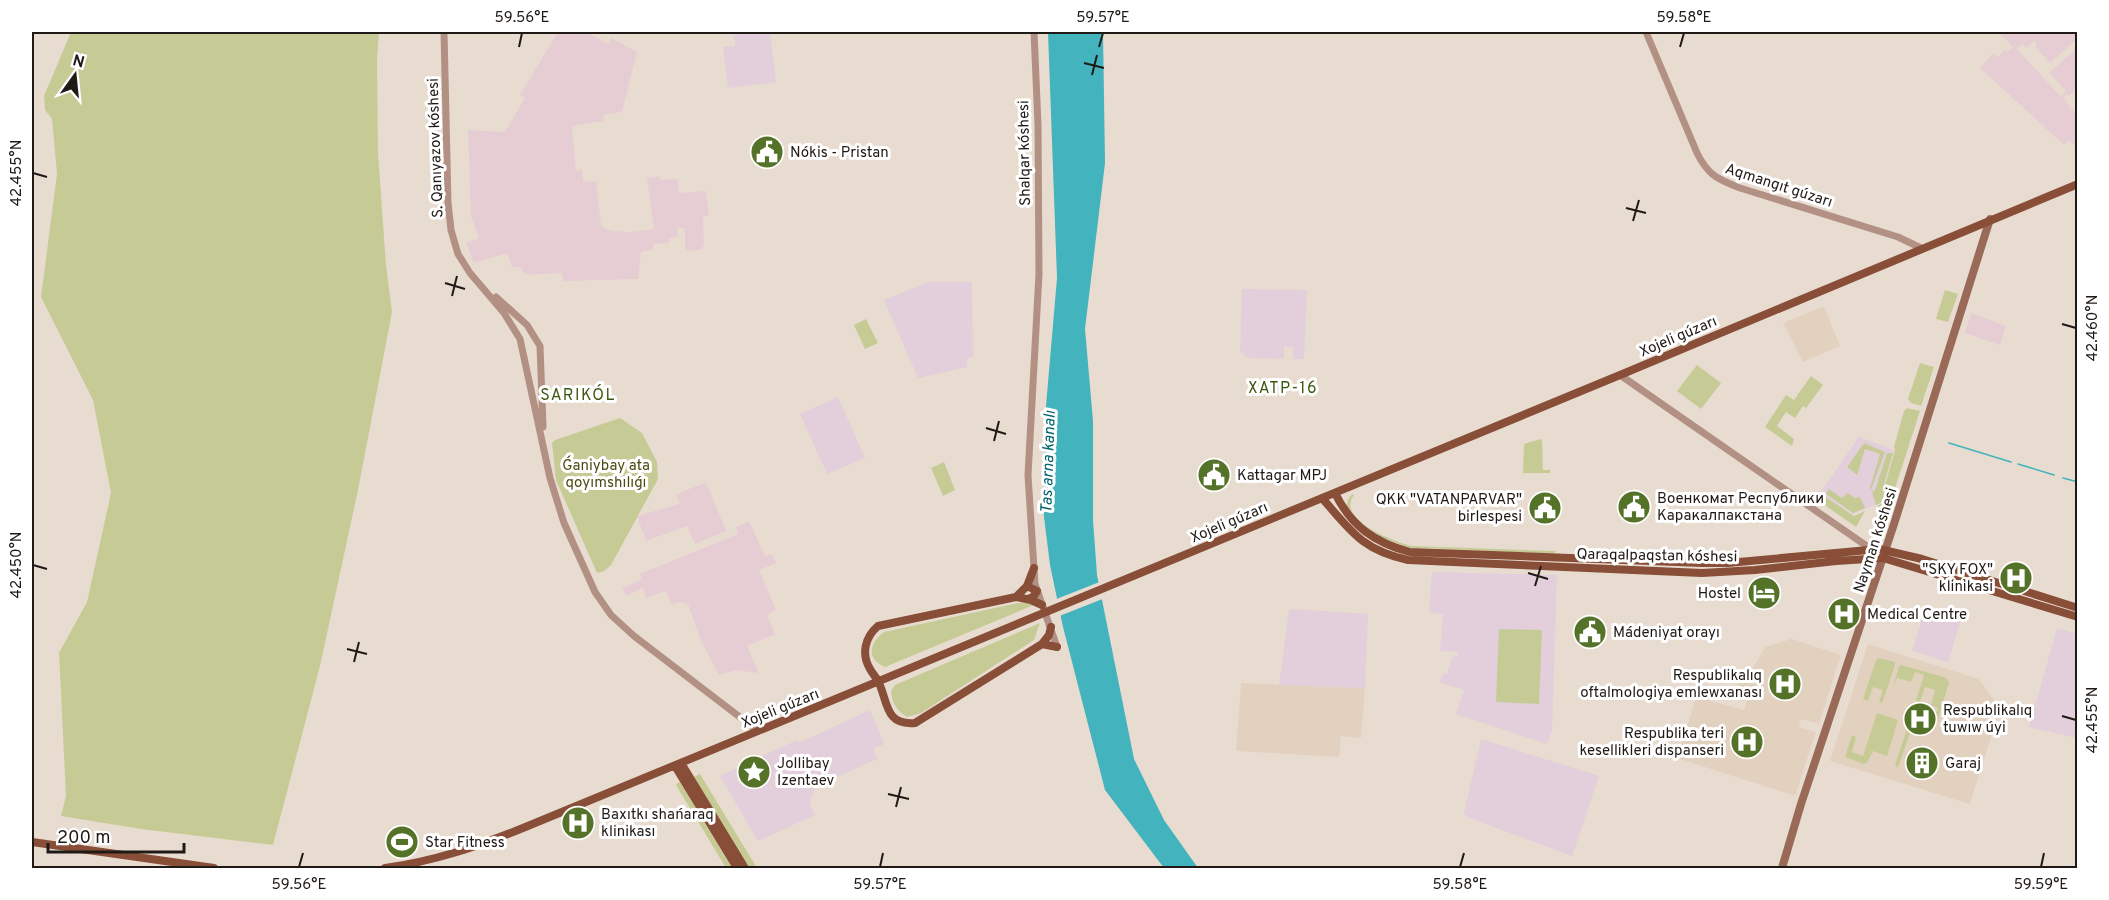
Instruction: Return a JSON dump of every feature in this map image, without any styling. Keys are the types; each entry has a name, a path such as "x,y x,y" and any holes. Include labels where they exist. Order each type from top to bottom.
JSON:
{"main road":[{"name":"Xojeli gúzarı","path":"385,868 435,859 466,850 1017,625 2078,184"},
{"name":"Nayman kóshesi","path":"1782,868 1801,804 1885,554 1990,219"},
{"name":"Qaraqalpaqstan kóshesi","path":"1335,493 1353,522 1364,532 1391,547 1410,552 1692,568 1728,563 1885,554 2078,608"},
{"name":"Qaraqalpaqstan kóshesi","path":"1322,498 1352,534 1385,555 1402,559 1560,562"},
{"path":"1331,509 1334,503 1340,503"},
{"name":"Qaraqalpaqstan kóshesi","path":"1885,554 2078,617"},
{"path":"1034,568 1023,593 1016,597 878,626 867,639 865,647 867,663 879,682 884,701 892,716 899,722 915,723 1042,644 1052,627"},
{"path":"1027,586 1037,591 1033,597 1028,599"},
{"path":"1016,597 1042,605"},
{"path":"1042,644 1057,647"},
{"path":"678,764 737,868"},
{"path":"678,764 745,868"},
{"path":"32,842 214,868"}],"street":[{"name":"S. Qanıyazov kóshesi","path":"444,32 448,203 451,230 458,254 470,273 504,313 520,339 550,478 564,523 595,592 611,615 651,650 758,731"},
{"name":"Shalqar kóshesi","path":"1034,32 1038,124 1039,274 1028,475 1037,591 1052,627 1057,647"},
{"name":"Aqmangıt gúzarı","path":"1646,32 1696,153 1704,168 1715,178 1740,188 1896,236 1921,248"},
{"name":"S. Qanıyazov kóshesi","path":"485,289 515,312 536,337 540,346 543,438"},
{"path":"1620,375 1870,554"}],"shaded area":[{"path":"558,32 587,32 608,44 612,38 637,52 622,112 604,115 603,121 572,126 576,171 582,170 583,182 596,181 601,226 611,231 631,232 654,229 647,178 659,176 660,180 678,179 679,193 706,191 709,215 703,216 704,245 701,250 685,251 684,228 677,228 678,237 669,238 669,243 653,244 653,250 641,252 638,279 563,281 562,273 526,275 520,267 512,267 507,253 474,263 466,243 479,238 471,217 468,130 505,132 525,98 520,95"},
{"path":"770,32 776,82 728,88 723,47 735,46 734,35"},
{"path":"2002,32 2077,32 2077,39 2050,63 2035,47 2037,45 2034,41 2026,48 2023,44 2017,49 2061,97 2066,91 2049,73 2077,48 2077,89 2063,98 2077,115 2077,148 2069,140 2064,145 1980,68 1993,53 1998,57 2005,49 2008,52 2013,47 2000,34"},
{"path":"928,282 972,282 973,357 967,358 967,367 918,378 884,300"},
{"path":"1242,289 1307,290 1304,359 1293,359 1293,347 1284,347 1284,359 1249,358 1240,352"},
{"path":"1824,306 1840,346 1803,362 1783,323"},
{"path":"1971,313 2006,326 2000,345 1965,333"},
{"path":"838,397 865,458 827,474 800,414"},
{"path":"1859,437 1894,450 1882,491 1887,500 1853,514 1820,493"},
{"path":"705,483 726,531 695,544 687,526 646,541 637,516 680,504 676,494"},
{"path":"749,521 765,556 772,554 776,563 759,570 776,610 767,615 775,634 747,646 759,673 735,670 719,675 700,639 688,604 680,602 672,604 666,591 646,598 643,588 626,596 622,588 642,580 640,574 738,534 736,527"},
{"path":"1432,572 1557,575 1552,730 1547,744 1456,714 1464,690 1439,682 1444,673 1447,674 1453,655 1457,656 1459,652 1440,651 1443,614 1429,612"},
{"path":"1925,609 1961,619 1948,662 1912,651"},
{"path":"1289,610 1368,614 1365,688 1279,685"},
{"path":"2057,628 2077,634 2077,738 2029,727"},
{"path":"1789,638 1841,655 1819,724 1801,719 1799,727 1816,732 1795,796 1677,758 1695,701 1700,698 1744,710 1750,692 1737,688 1741,675 1748,677 1765,647"},
{"name":"Respublikalıq tuwıw úyi","path":"1868,644 1979,679 2000,709 1970,804 1830,761"},
{"path":"1241,683 1365,688 1361,738 1341,736 1339,757 1236,751"},
{"path":"870,710 884,744 873,749 877,759 815,787 810,804 815,815 758,841 720,776 797,740 799,743"},
{"path":"1481,739 1599,776 1572,856 1467,817 1464,812"}],"green space":[{"path":"71,32 379,32 378,153 386,265 392,312 358,490 320,666 273,845 141,829 61,816 66,796 59,653 87,602 111,493 93,400 41,297 57,174 52,119 45,110 44,96"},
{"path":"1945,290 1958,294 1948,322 1936,319"},
{"path":"866,319 878,343 865,349 854,325"},
{"path":"1920,363 1934,367 1921,406 1911,403 1908,399"},
{"path":"1697,365 1721,383 1701,409 1677,391"},
{"path":"1811,376 1823,385 1806,408 1803,406 1795,418 1786,412 1777,426 1794,439 1792,446 1765,427 1786,395 1794,400"},
{"path":"1907,408 1920,411 1888,510 1877,506 1888,500 1876,505 1872,492 1875,490 1887,453 1893,453 1882,491 1886,498 1883,492 1904,411"},
{"name":"Ǵaniybay ata qoyımshılıǵı","path":"620,418 642,433 657,462 658,479 611,565 597,573 556,480 552,443"},
{"path":"1540,439 1543,470 1550,470 1550,473 1523,473 1524,444"},
{"path":"1864,443 1885,452 1871,490 1880,454 1865,449 1857,475 1847,467"},
{"path":"944,462 955,490 943,496 931,468"},
{"path":"1829,489 1842,498 1847,493 1855,498 1860,497 1865,508 1853,513 1826,494"},
{"path":"1820,493 1854,516 1865,511 1856,527 1816,499"},
{"path":"1352,494 1354,495 1350,504 1353,513 1360,521 1381,535 1412,546 1556,551 1553,554 1410,548 1380,537 1357,521 1347,506"},
{"path":"1018,603 1034,605 885,667 879,664 872,655 875,641 884,632"},
{"path":"1040,623 1034,640 921,713 907,717 895,706 891,691 895,685"},
{"path":"1499,629 1542,630 1539,704 1496,702"},
{"path":"1879,658 1895,662 1882,703 1879,702 1883,690 1873,687 1868,701 1863,699 1876,660"},
{"path":"1901,665 1944,677 1949,683 1935,728 1932,730 1913,724 1898,768 1895,765 1913,711 1934,718 1938,708 1931,705 1935,690 1925,687 1920,702 1916,700 1924,675 1915,672 1911,682 1897,678 1893,688"},
{"path":"1877,713 1898,720 1887,756 1873,751 1867,763 1864,764 1845,757 1852,735 1856,737 1852,752 1863,756"},
{"path":"700,774 757,868 750,868 694,777"},
{"path":"679,782 732,868 726,868 676,785"}],"water":[{"name":"Tas arna kanalı","path":"1048,32 1103,32 1105,163 1085,329 1093,421 1093,520 1097,575 1134,759 1164,820 1198,868 1164,868 1105,790 1063,627 1050,565 1043,509 1046,406 1057,278"}],"pier":[{"path":"1102,581 1105,598 1057,617 1054,600"}],"waterway":[{"path":"1949,443 2011,462"},
{"path":"2018,464 2054,475"},
{"path":"2063,478 2078,482"}],"place":[{"name":"Nókis - Pristan","path":"767,152"},
{"name":"Kattagar MPJ","path":"1214,475"},
{"name":"Военкомат Республики Каракалпакстана","path":"1634,507"},
{"name":"QKK \"VATANPARVAR\" birlespesi","path":"1545,508"},
{"name":"\"SKY FOX\" klinikasi","path":"2016,578"},
{"name":"Hostel","path":"1764,593"},
{"name":"Medical Centre","path":"1844,614"},
{"name":"Mádeniyat orayı","path":"1590,632"},
{"name":"Respublikalıq oftalmologiya emlewxanası","path":"1785,684"},
{"name":"Respublikalıq tuwıw úyi","path":"1920,719"},
{"name":"Respublika teri kesellikleri dispanseri","path":"1747,742"},
{"name":"Garaj","path":"1922,763"},
{"name":"Jollibay Izentaev","path":"754,772"},
{"name":"Baxıtkı shańaraq klinikası","path":"578,823"},
{"name":"Star Fitness","path":"402,842"}],"district":[{"name":"XATP-16","path":"1283,387"},
{"name":"SARIKÓL","path":"578,394"}]}
